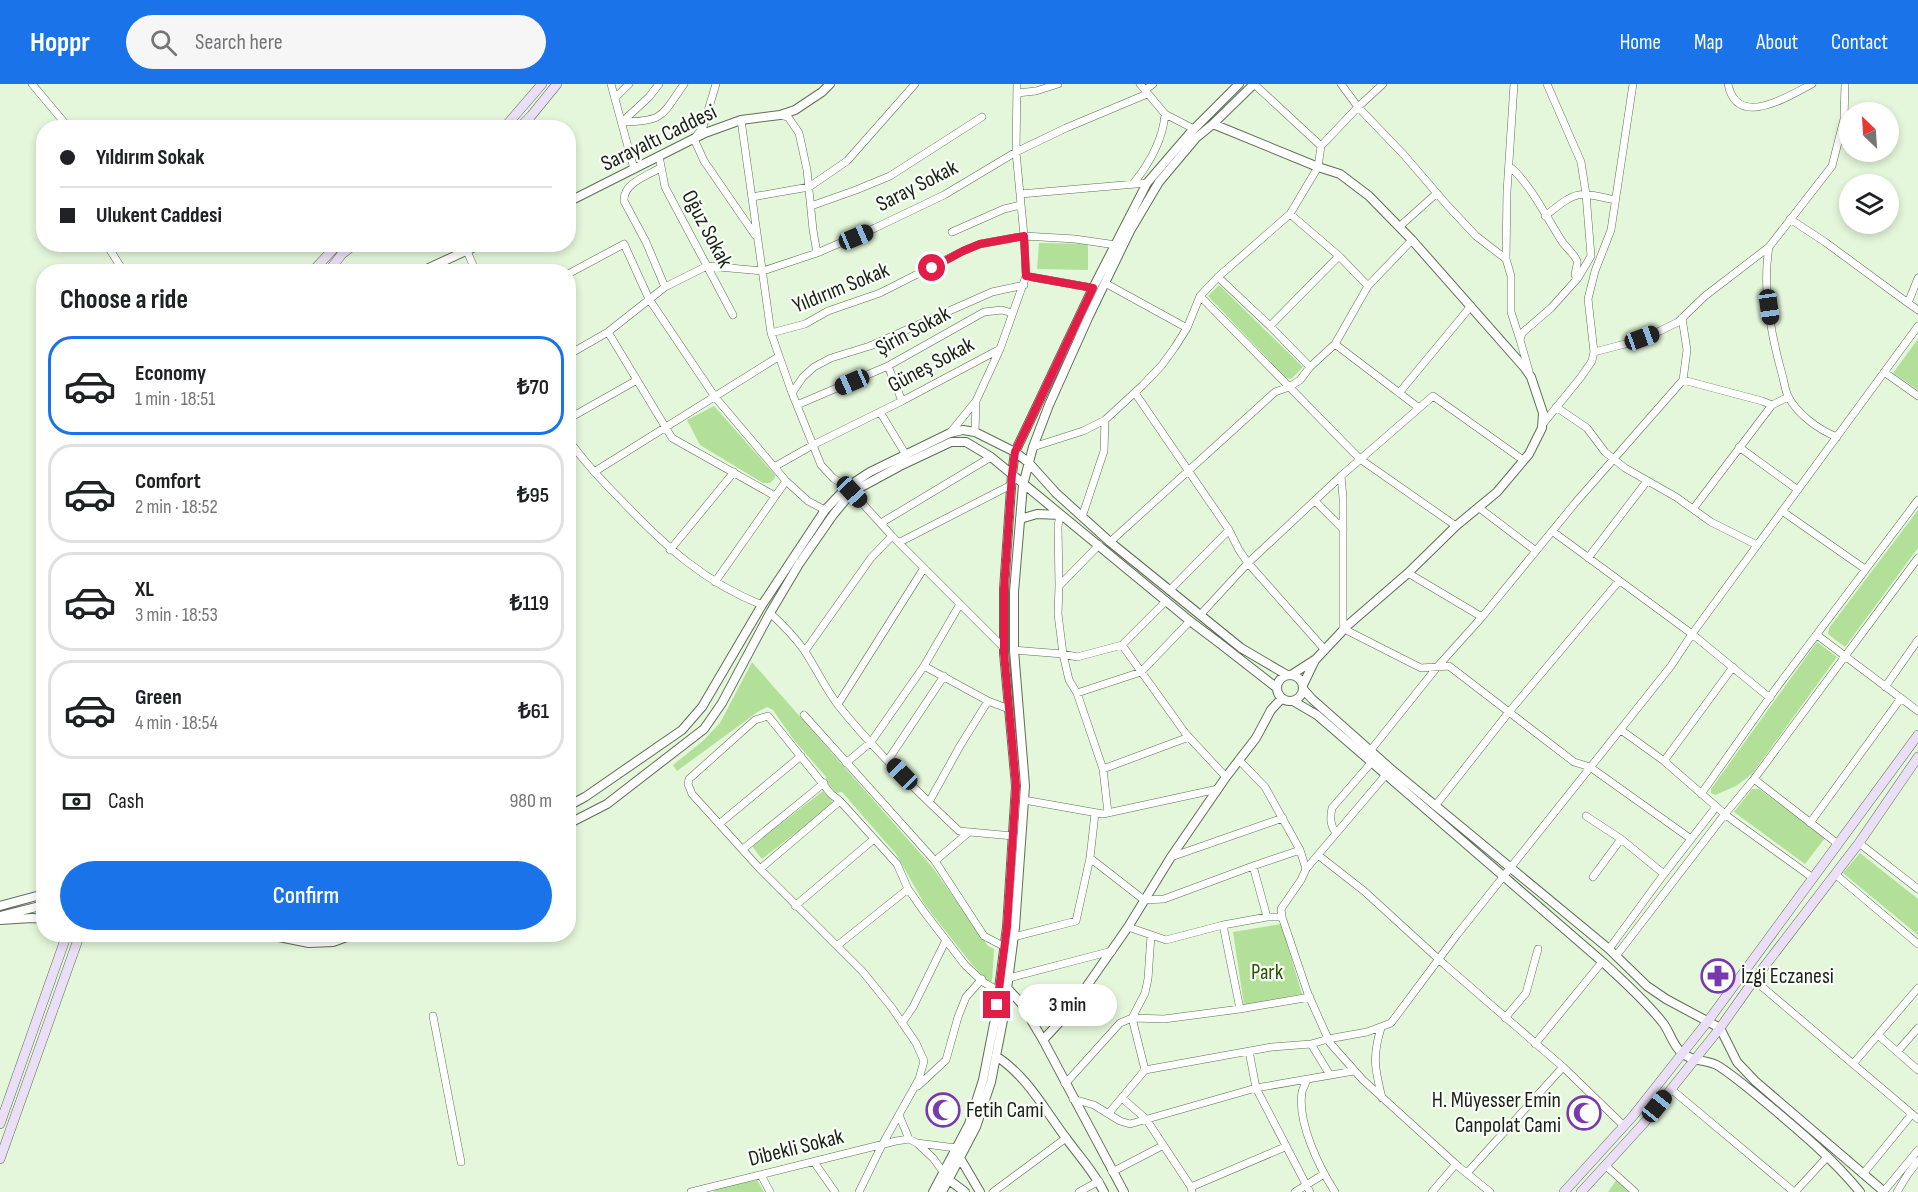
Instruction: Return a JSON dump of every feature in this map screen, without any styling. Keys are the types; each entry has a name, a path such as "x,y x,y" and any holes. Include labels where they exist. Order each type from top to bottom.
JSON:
{"main road":[{"path":"511,120 543,84"},
{"path":"527,120 557,84"},
{"path":"319,264 331,252"},
{"path":"334,264 345,252"},
{"path":"1564,1192 1624,1126 1683,1054 1918,735"},
{"path":"1584,1188 1644,1123 1720,1028 1859,843 1918,757"},
{"path":"0,1124 64,942"},
{"path":"0,1159 77,942"}],"street":[{"path":"32,84 62,120"},
{"path":"611,84 634,169"},
{"path":"615,98 629,84"},
{"path":"622,122 649,97 659,84"},
{"path":"622,122 654,120 663,114 684,84"},
{"path":"716,84 703,127 693,139 704,161 757,237"},
{"name":"Sarayaltı Caddesi","path":"576,198 693,139 741,120 780,115 808,103 831,84"},
{"path":"752,197 809,187 847,161 915,84"},
{"path":"950,433 976,402 1000,349 1026,276 1017,152 1017,84"},
{"path":"1017,93 1058,84"},
{"name":"Saray Sokak","path":"763,271 817,253 944,195 1017,152 1153,84"},
{"path":"933,1192 960,1158 976,1127 991,1083 1003,1020 1005,947 1016,786 1004,648 1004,589 1015,452 1093,288 1147,183 1194,129 1239,84"},
{"path":"942,1192 956,1148 969,1124 983,1080 995,1019 1003,990 1009,978 1025,786 1014,650 1014,592 1023,485 1033,447 1049,405 1130,231 1160,182 1196,138 1254,84 1321,146"},
{"path":"1341,84 1358,107 1476,236 1506,259"},
{"path":"1033,447 1083,431 1105,420 1162,365 1186,328 1200,296 1218,277 1290,214 1318,167 1321,146 1383,84"},
{"path":"1514,84 1506,259 1511,276 1511,312 1543,413 1542,425"},
{"path":"1520,340 1522,333 1551,308 1578,278 1591,256 1581,162 1548,84"},
{"path":"1276,688 1280,680 1316,659 1456,526 1497,492 1528,454 1542,425 1592,361 1594,352 1588,299 1595,271 1611,230 1633,84"},
{"path":"1728,84 1738,104 1747,108 1760,107 1802,86 1812,84"},
{"path":"1594,352 1660,332 1682,318 1705,296 1769,247 1832,166 1844,118 1845,84"},
{"path":"1144,89 1165,114 1194,129"},
{"path":"1133,184 1152,156 1164,127 1165,114"},
{"path":"780,115 788,117 799,132 807,170 817,253"},
{"path":"811,206 890,176 982,117"},
{"path":"741,120 771,333 778,357 821,465 832,478 849,489 892,536 1004,648"},
{"path":"1213,124 1340,174 1369,196 1412,240 1531,377"},
{"name":"Oğuz Sokak","path":"659,156 664,187 733,315"},
{"path":"1509,166 1516,171 1529,189 1576,259 1578,264 1575,275 1578,278"},
{"path":"660,168 629,186 624,201 646,242 665,287"},
{"path":"1020,194 1147,183"},
{"path":"1400,227 1437,194"},
{"path":"1545,216 1571,196 1586,194 1615,200"},
{"path":"952,232 1004,209 1021,205"},
{"path":"1290,214 1339,256 1368,286"},
{"path":"1790,219 1918,310"},
{"name":"Yıldırım Sokak","path":"771,333 805,324 828,311 880,293 980,244 1024,236 1075,239 1116,245"},
{"path":"1110,542 1275,392 1300,380 1310,367 1335,344 1368,286 1412,240"},
{"path":"576,270 624,244 650,299 715,397 786,482 808,501 825,510"},
{"path":"1769,247 1766,263 1769,307 1774,345 1788,397 1822,432 1837,436"},
{"path":"438,264 465,252"},
{"path":"1270,326 1339,256"},
{"path":"576,350 608,332 665,287 707,266 763,271"},
{"path":"1026,276 1093,288"},
{"path":"1218,277 1310,367"},
{"path":"1908,303 1918,278"},
{"path":"1105,283 1186,328"},
{"path":"792,393 803,377 814,367 831,358 870,346 992,292 1024,285"},
{"path":"1200,296 1360,459 1456,526"},
{"path":"1399,393 1471,306"},
{"name":"Şirin Sokak","path":"798,405 888,366 984,312 1002,310 1012,313"},
{"path":"1370,751 1438,666 1683,380 1687,350 1682,318"},
{"path":"1109,1113 1145,1070 1272,1047 1311,1044 1381,1028 1391,1023 1671,666 1692,634 1918,326"},
{"path":"608,332 672,438 775,496"},
{"path":"1335,344 1419,408"},
{"name":"Güneş Sokak","path":"774,467 813,444 902,401 1000,349"},
{"path":"594,472 778,357"},
{"path":"888,366 902,401"},
{"path":"1884,372 1918,396"},
{"path":"576,414 637,380"},
{"path":"1683,380 1772,405"},
{"path":"1135,393 1229,530 1239,550 1325,650"},
{"path":"1201,614 1248,562 1341,476 1433,396 1523,460"},
{"path":"1693,509 1772,405 1788,397"},
{"path":"975,432 976,402"},
{"path":"1556,407 1587,429 1605,452 1614,459 1676,497 1711,522 1757,545"},
{"path":"880,412 906,455"},
{"path":"1082,517 1104,450 1105,420"},
{"path":"576,802 682,730 702,707 762,605 825,510 870,472 950,433 963,430 975,432 1015,452 1029,463 1056,493 1110,542 1241,648 1289,675 1299,678 1312,699 1370,751 1388,773 1644,1001 1664,1025 1683,1054 1694,1060 1705,1060 1717,1065 1738,1080 1827,1156 1860,1192"},
{"path":"576,820 607,804 704,729 722,703 770,612 849,489 951,442 966,442 1012,474 1190,621 1276,688 1282,698 1293,701 1317,715 1371,763 1435,806 1609,949 1656,992 1720,1028 1737,1062 1755,1081 1882,1191 1918,1150"},
{"path":"1739,447 1798,490"},
{"path":"576,449 594,472 670,550 715,582 762,605"},
{"path":"881,524 992,458"},
{"path":"670,550 734,472"},
{"path":"1341,476 1344,630"},
{"path":"1588,558 1647,481"},
{"path":"715,582 786,482"},
{"path":"900,542 1011,485"},
{"path":"1701,794 1918,500"},
{"path":"1315,501 1343,528"},
{"path":"1478,507 1536,551"},
{"path":"1782,511 1865,569"},
{"path":"1020,519 1037,514 1060,515"},
{"path":"1060,515 1058,614 1063,654 1069,680 1077,693 1103,769 1108,813"},
{"path":"1170,590 1229,530"},
{"path":"1552,531 1692,634 1770,698"},
{"path":"805,651 870,558 892,536"},
{"path":"1059,586 1099,545"},
{"path":"1616,956 1754,779 1918,558"},
{"path":"838,704 924,568"},
{"path":"1408,573 1482,617"},
{"path":"1435,806 1509,712 1619,580"},
{"path":"1014,650 1077,657 1122,645 1166,601"},
{"path":"846,763 871,742 924,666 960,604"},
{"path":"770,612 805,651 821,681 838,704 888,760 959,831 1013,836"},
{"path":"1077,693 1142,672 1190,621"},
{"path":"1344,630 1421,668 1449,666 1574,762 1590,767 1690,839"},
{"path":"1818,635 1918,711"},
{"path":"1886,687 1918,640"},
{"path":"1122,645 1189,737 1226,777"},
{"path":"1293,701 1300,697 1316,659"},
{"path":"924,666 988,701 1009,709"},
{"path":"1664,761 1732,667"},
{"path":"888,760 944,675"},
{"path":"1043,1040 1068,1013 1112,951 1171,856 1256,738 1271,710 1282,698"},
{"path":"1810,823 1901,698"},
{"path":"929,802 988,701"},
{"path":"804,715 935,861 984,936 1005,947"},
{"path":"859,1192 882,1145 914,1089 924,1061 916,1043 863,972 760,869 692,794 688,784 689,779 755,720 768,716 831,794 897,864 908,889 965,965 983,982 1003,990 1021,1003 1124,1192"},
{"path":"1621,730 1664,761 1725,814 1813,878"},
{"path":"1103,769 1189,737"},
{"path":"719,824 801,756"},
{"path":"1239,760 1265,788 1300,850 1306,869"},
{"path":"1336,834 1331,827 1332,808 1371,763"},
{"path":"1388,773 1306,869 1281,909 1282,917 1310,997 1328,1039 1354,1071 1382,1098 1490,1192"},
{"path":"1754,779 1838,844"},
{"path":"743,849 824,783"},
{"path":"1024,800 1095,813 1108,813 1218,789"},
{"path":"760,869 840,801"},
{"path":"1609,949 1716,807"},
{"path":"1014,937 1076,921 1090,858 1095,813"},
{"path":"1586,816 1621,839 1664,874"},
{"path":"1171,856 1283,818"},
{"path":"935,861 968,833"},
{"path":"795,906 874,839"},
{"path":"1593,876 1621,839"},
{"path":"1859,843 1918,889"},
{"path":"1090,858 1144,900 1164,899 1300,850"},
{"path":"1318,855 1364,891 1563,1067 1624,1126"},
{"path":"1252,866 1267,918"},
{"path":"1835,874 1918,944"},
{"path":"838,945 908,889"},
{"path":"0,906 36,896"},
{"path":"0,918 36,907"},
{"path":"1128,927 1166,940 1223,925 1282,917"},
{"path":"0,918 36,918"},
{"path":"1223,925 1240,1009"},
{"path":"1145,1070 1132,1018 1145,993 1150,935"},
{"path":"902,1023 913,1007 946,940"},
{"path":"304,942 333,942"},
{"path":"1505,1018 1526,993 1538,949"},
{"path":"1009,978 1112,951"},
{"path":"1535,1044 1602,962"},
{"path":"914,1089 946,1060 966,997 982,979"},
{"path":"1754,980 1915,1116 1863,1174"},
{"path":"1853,1064 1918,988"},
{"path":"1065,1084 1120,1023 1132,1018 1164,1018 1240,1009 1310,997"},
{"path":"433,1016 461,1162"},
{"path":"1381,1028 1376,1046 1374,1069 1382,1098"},
{"path":"1897,1052 1918,1028"},
{"path":"1878,1035 1918,1070"},
{"path":"1311,1044 1330,1075"},
{"path":"1249,1051 1257,1088 1285,1147 1310,1192"},
{"path":"996,1056 1009,1065 1041,1100 1104,1192"},
{"path":"1467,1173 1563,1067"},
{"path":"1073,1099 1094,1105 1120,1121 1130,1124 1257,1088 1354,1071"},
{"path":"1307,1079 1302,1092 1304,1120 1324,1174 1335,1192"},
{"path":"1671,1089 1795,1192 1827,1156"},
{"path":"1122,1098 1146,1119 1192,1190 1285,1147"},
{"path":"900,1115 913,1141 933,1158 946,1176 965,1192"},
{"path":"993,1192 1066,1138"},
{"name":"Dibekli Sokak","path":"691,1192 882,1145 913,1141 956,1148"},
{"path":"1112,1172 1162,1146"},
{"path":"960,1158 980,1192"},
{"path":"1897,1192 1918,1161"},
{"path":"814,1162 835,1192"},
{"path":"1432,1192 1456,1164"},
{"path":"1605,1165 1635,1192"},
{"path":"1295,1192 1324,1174"},
{"path":"761,1175 770,1192"},
{"path":"1079,1192 1098,1181"},
{"path":"1584,1188 1595,1192"}],"green space":[{"path":"1039,243 1088,244 1088,270 1037,269"},
{"path":"1219,285 1303,367 1291,379 1286,378 1208,296"},
{"path":"1918,339 1918,390 1893,373"},
{"path":"714,406 775,475 770,483 763,483 700,445 687,420"},
{"path":"1918,510 1918,548 1845,647 1828,634 1829,628"},
{"path":"1817,642 1837,657 1752,774 1736,786 1715,795 1711,793 1711,789"},
{"path":"752,662 933,868 988,946 994,949 992,981 988,982 970,962 925,905 896,854 842,792 836,793 773,710 767,707 759,711 677,771 673,765 703,741 720,723"},
{"path":"1752,789 1759,789 1825,838 1805,864 1734,812"},
{"path":"823,791 834,803 762,859 752,846"},
{"path":"1860,853 1918,899 1918,935 1843,873"},
{"name":"Park","path":"1281,924 1302,994 1244,1005 1233,932"},
{"path":"1617,1179 1631,1192 1608,1192"},
{"path":"757,1180 764,1192 714,1192 717,1188"}],"place":[{"name":"İzgi Eczanesi","path":"1718,976"},
{"name":"Fetih Cami","path":"943,1110"},
{"name":"H. Müyesser Emin Canpolat Cami","path":"1584,1113"}],"route":[{"path":"932,268 980,244 1024,236 1026,276 1093,288 1015,452 1012,474 1004,589 1004,648 1016,786 1007,927 997,1005"}]}
